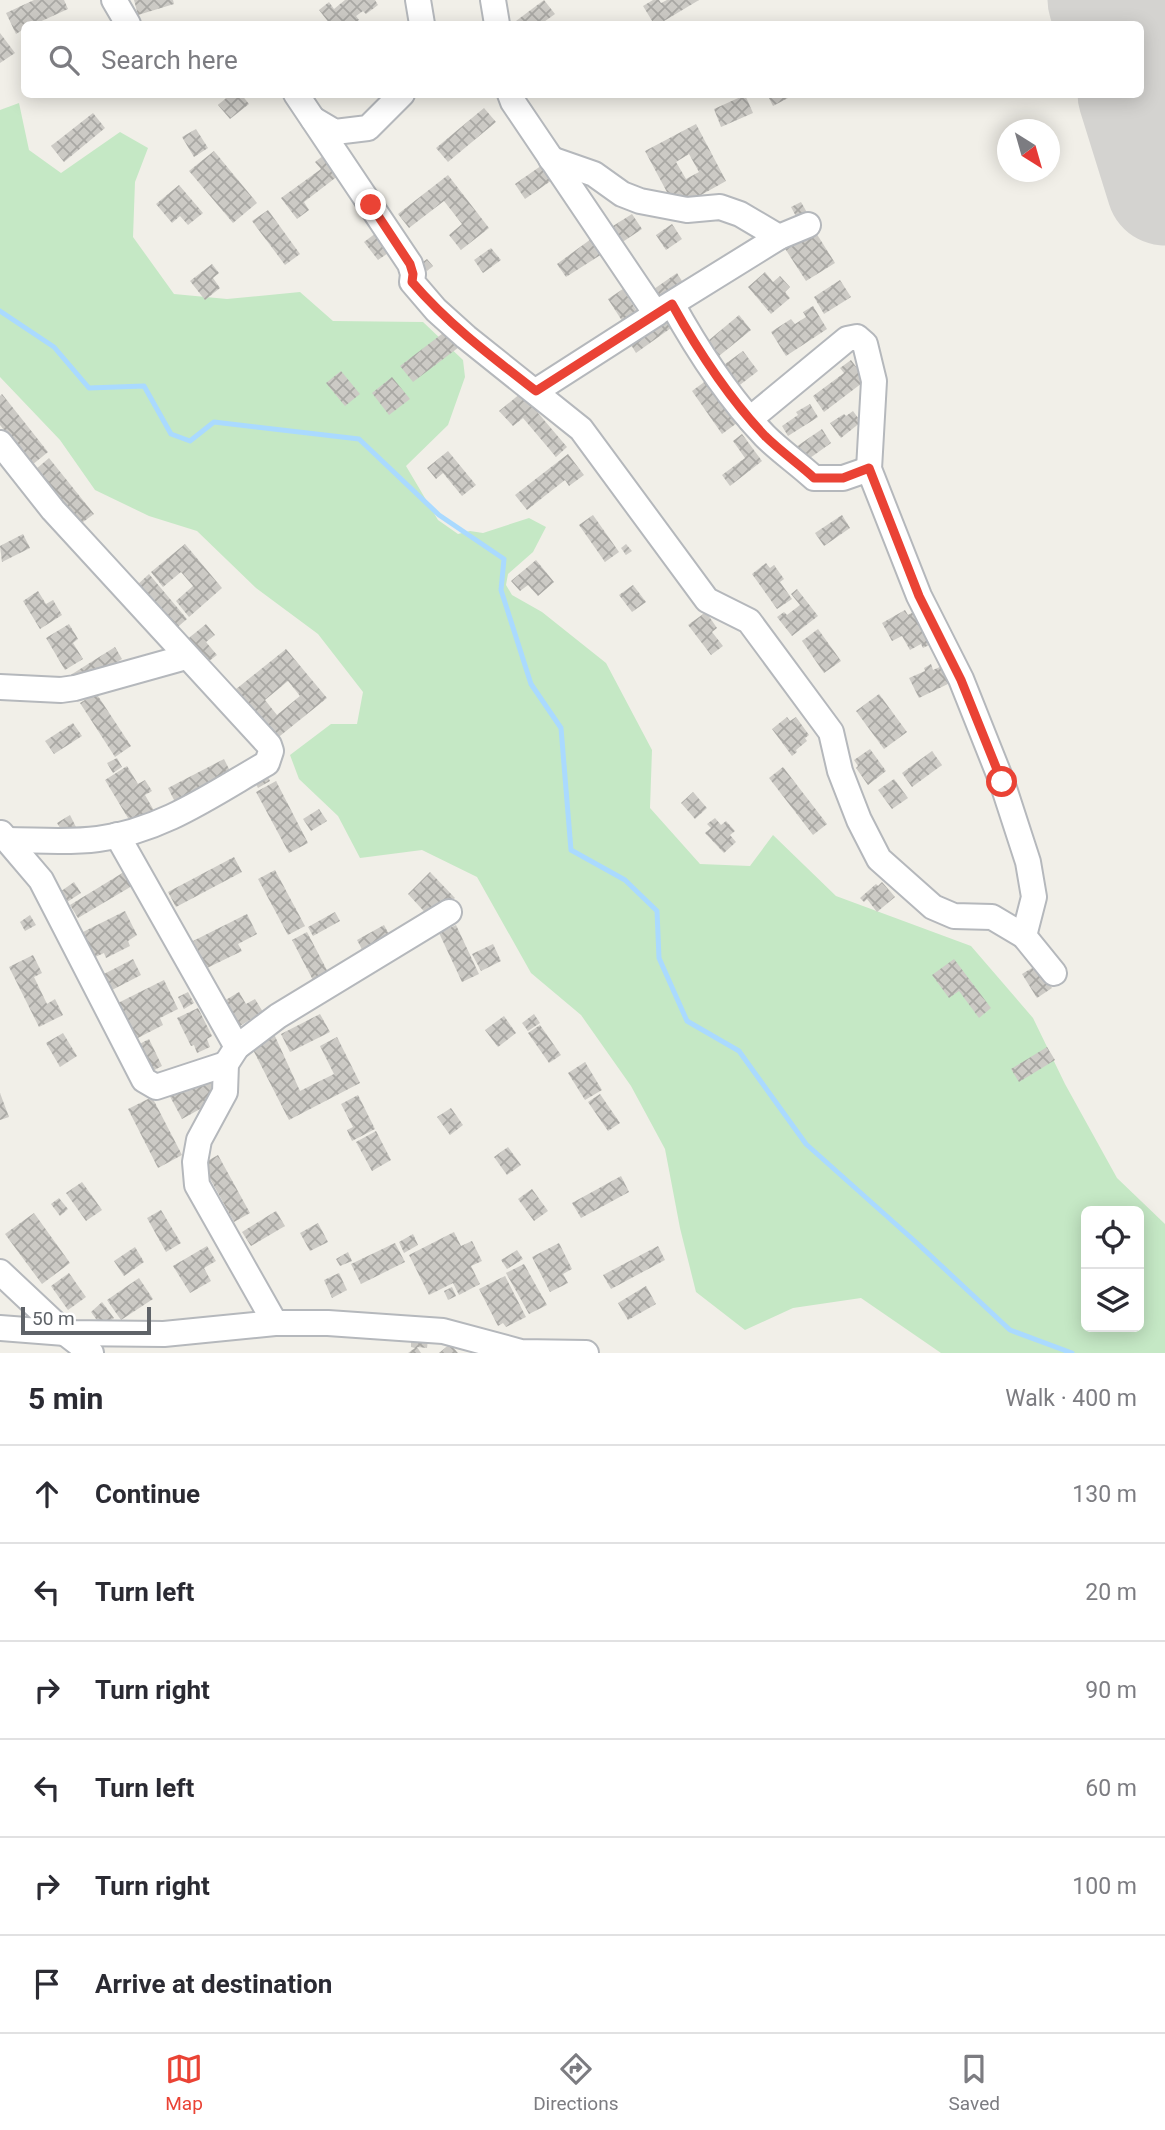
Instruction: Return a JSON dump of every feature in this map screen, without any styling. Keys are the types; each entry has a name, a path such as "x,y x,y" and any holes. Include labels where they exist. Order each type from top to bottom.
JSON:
{"street":[{"path":"114,0 126,21"},
{"path":"418,0 422,21"},
{"path":"493,0 496,21"},
{"path":"299,98 410,264 412,282 436,310 581,429 707,600 749,621 763,639 831,732 840,771 859,820 879,859 933,907 954,916 992,917 1024,936 1054,973"},
{"path":"313,118 335,132 368,128 398,98"},
{"path":"512,98 551,159 664,309 768,439 814,478 843,478 869,468"},
{"path":"551,159 594,174 622,194 640,201 687,210 720,207 740,214 779,237"},
{"path":"536,391 779,237 808,225"},
{"path":"750,419 847,339 857,338 865,344 874,381 869,468 919,596 961,680 1015,822 1028,862 1034,897 1024,936"},
{"path":"3,452 186,657 269,745 271,751 267,762 194,807 135,831 97,839 3,836"},
{"path":"0,687 61,690 75,688 186,657"},
{"path":"117,835 231,1056 225,1092 200,1140 195,1162 197,1185 275,1323"},
{"path":"3,836 41,880 144,1080 156,1087 231,1056 278,1016 449,912"},
{"path":"0,1272 90,1353"},
{"path":"0,1328 65,1333 164,1334 275,1323 328,1323 443,1331 521,1352 586,1353"}],"green space":[{"path":"19,103 29,150 61,173 120,132 148,148 135,182 133,237 174,294 227,299 300,292 333,321 423,322 463,360 465,377 448,425 406,466 438,520 458,534 470,531 483,533 529,518 546,527 533,552 508,574 506,585 512,595 542,612 606,663 652,750 650,808 700,864 750,866 773,835 836,896 971,946 1033,1018 1065,1084 1117,1178 1165,1224 1165,1353 941,1353 861,1298 793,1308 745,1330 696,1292 665,1149 631,1086 581,1015 531,973 477,877 422,850 360,858 338,816 299,779 290,755 331,724 357,724 363,692 318,634 256,588 197,531 149,516 95,490 60,440 0,377 0,110"}],"building":[{"path":"34,0 64,0 68,9 42,21 21,21 21,31 16,34 6,13"},
{"path":"134,0 173,0 174,4 138,15"},
{"path":"345,0 375,0 378,5 366,14 363,11 356,16 358,21 328,21 319,10 329,2 334,9"},
{"path":"544,0 555,14 545,21 516,21"},
{"path":"653,0 659,0 661,3 667,0 699,0 664,21 652,21 643,6"},
{"path":"0,33 15,53 0,63"},
{"path":"226,98 244,98 249,104 230,119 218,105"},
{"path":"738,98 746,98 753,113 721,127 714,109"},
{"path":"769,98 788,98 773,106"},
{"path":"484,108 496,122 448,162 436,148"},
{"path":"93,113 105,128 64,162 51,146"},
{"path":"696,124 726,181 676,209 645,151","holes":["689,154 699,172 686,179 676,162"]},
{"path":"196,129 208,148 194,157 182,137"},
{"path":"214,151 257,203 233,223 189,171"},
{"path":"328,152 343,172 304,202 309,210 297,219 281,198 321,169 315,162"},
{"path":"545,163 555,178 525,199 515,184"},
{"path":"448,175 489,228 461,250 449,235 462,224 444,201 409,228 398,214"},
{"path":"179,185 203,213 188,225 180,216 172,223 156,204"},
{"path":"801,202 809,216 799,222 791,207"},
{"path":"268,210 300,254 285,265 252,221"},
{"path":"632,214 642,229 612,249 602,233"},
{"path":"672,224 682,239 666,250 656,235"},
{"path":"813,228 835,263 806,281 784,247"},
{"path":"380,230 394,249 378,260 364,242"},
{"path":"591,239 602,254 566,277 557,264"},
{"path":"491,248 501,260 483,273 474,260"},
{"path":"427,259 433,266 427,271 420,264"},
{"path":"212,264 219,273 213,278 220,288 205,300 190,281"},
{"path":"765,272 773,282 780,276 790,287 785,292 790,298 771,314 748,287"},
{"path":"677,273 687,289 664,304 654,289"},
{"path":"840,280 851,297 824,314 814,297"},
{"path":"623,289 641,318 626,327 608,299"},
{"path":"813,306 827,329 786,356 771,332 791,319 795,324 806,317 803,312"},
{"path":"739,315 751,330 714,360 702,346"},
{"path":"663,316 671,328 636,353 628,340"},
{"path":"451,327 463,344 413,382 400,366"},
{"path":"743,351 758,371 732,391 717,370"},
{"path":"851,360 866,380 824,412 813,396 844,373 840,368"},
{"path":"341,371 360,394 345,406 326,383"},
{"path":"392,377 410,399 389,415 372,393"},
{"path":"707,380 737,423 722,434 692,391"},
{"path":"521,393 567,447 556,457 523,418 513,426 499,411"},
{"path":"2,394 48,452 32,465 0,425"},
{"path":"810,404 818,417 788,436 782,426 798,415 796,412"},
{"path":"853,411 861,422 841,438 830,423"},
{"path":"822,429 831,443 803,463 793,449"},
{"path":"742,434 762,461 730,486 722,475 745,458 733,441"},
{"path":"448,451 476,485 462,496 443,473 436,479 427,468"},
{"path":"568,454 584,475 569,486 565,480 527,510 515,495"},
{"path":"49,458 94,514 79,525 35,470"},
{"path":"593,515 619,552 605,562 579,525"},
{"path":"842,515 850,528 824,546 815,533"},
{"path":"23,534 30,548 2,562 0,546"},
{"path":"185,544 222,588 189,617 176,601 193,586 181,572 163,587 151,572"},
{"path":"626,544 632,551 626,555 621,548"},
{"path":"536,560 554,582 538,596 528,585 520,591 511,581"},
{"path":"766,563 770,568 774,565 784,579 780,582 792,599 777,609 752,574"},
{"path":"149,574 187,619 173,631 136,586"},
{"path":"633,585 646,602 632,612 619,595"},
{"path":"797,589 818,616 792,636 777,617 784,612 787,615 800,605 791,594"},
{"path":"38,591 46,604 53,600 62,615 40,629 23,601"},
{"path":"905,610 908,615 915,611 933,643 923,648 921,644 910,650 902,636 892,641 882,623"},
{"path":"706,612 717,628 712,632 723,646 711,655 688,625"},
{"path":"69,624 78,639 73,643 83,659 65,670 46,638"},
{"path":"206,624 215,635 206,642 217,655 200,668 184,642"},
{"path":"818,629 841,661 824,673 802,641"},
{"path":"115,647 122,659 76,688 69,676"},
{"path":"286,649 327,698 270,744 230,694","holes":["288,681 300,696 277,715 265,700"]},
{"path":"931,664 933,670 944,665 952,682 919,698 909,678 925,671 924,668"},
{"path":"96,693 131,746 115,757 80,703"},
{"path":"879,694 907,732 884,749 856,711"},
{"path":"787,717 790,721 796,717 809,735 805,738 807,741 792,756 772,729"},
{"path":"73,723 82,736 54,754 45,741"},
{"path":"870,749 886,771 868,785 856,768 858,766 854,760"},
{"path":"932,751 942,765 912,787 902,773"},
{"path":"117,758 122,767 113,773 107,763"},
{"path":"224,759 232,775 176,804 168,788"},
{"path":"127,766 138,784 145,780 152,791 145,795 156,814 134,828 105,780"},
{"path":"783,767 827,824 813,835 769,778"},
{"path":"267,775 270,781 258,788 255,782"},
{"path":"894,779 908,798 892,809 878,790"},
{"path":"276,781 308,843 289,853 256,792"},
{"path":"693,792 707,808 695,819 681,803"},
{"path":"319,809 327,821 311,831 303,819"},
{"path":"70,815 77,829 65,836 57,823"},
{"path":"715,818 721,825 726,821 735,831 730,835 736,842 724,853 705,833 711,828 707,824"},
{"path":"234,857 242,872 176,907 168,892"},
{"path":"275,870 305,926 288,935 258,879"},
{"path":"124,872 132,886 78,918 70,905"},
{"path":"430,872 455,898 432,920 408,894"},
{"path":"74,882 81,893 67,902 60,892"},
{"path":"882,882 895,897 877,912 867,899 864,902 860,898"},
{"path":"125,911 137,935 128,941 130,946 106,958 104,953 93,958 81,933"},
{"path":"335,912 340,921 313,936 308,927"},
{"path":"247,914 257,934 238,944 242,951 207,968 193,941"},
{"path":"30,915 36,925 25,931 20,922"},
{"path":"384,925 391,938 364,953 357,940"},
{"path":"456,925 479,974 462,982 439,933"},
{"path":"307,932 330,976 315,984 292,940"},
{"path":"493,944 501,961 481,971 472,954"},
{"path":"33,955 42,973 34,977 47,1004 55,999 63,1015 39,1027 9,967"},
{"path":"133,959 141,975 112,990 104,974"},
{"path":"954,959 991,1008 979,1018 959,991 949,998 932,975"},
{"path":"1037,965 1052,988 1037,998 1022,974"},
{"path":"164,980 178,1009 160,1018 163,1025 132,1041 114,1005"},
{"path":"188,992 194,1003 184,1009 178,997"},
{"path":"239,992 246,1004 255,999 263,1012 240,1026 224,1001"},
{"path":"198,1008 212,1036 207,1039 210,1047 197,1053 177,1018"},
{"path":"320,1014 330,1032 290,1052 281,1034"},
{"path":"534,1014 540,1023 528,1031 522,1023"},
{"path":"504,1016 516,1033 498,1047 485,1030"},
{"path":"540,1025 561,1055 549,1063 528,1033"},
{"path":"63,1033 77,1056 60,1067 46,1043"},
{"path":"274,1034 300,1091 334,1074 320,1046 337,1037 360,1083 289,1120 251,1046"},
{"path":"149,1039 162,1066 145,1075 132,1048"},
{"path":"1047,1047 1055,1060 1019,1082 1011,1069"},
{"path":"585,1062 602,1090 585,1100 568,1073"},
{"path":"206,1071 220,1098 182,1119 167,1091"},
{"path":"0,1093 9,1117 0,1120"},
{"path":"600,1094 620,1123 608,1131 588,1102"},
{"path":"358,1095 375,1129 352,1141 347,1130 353,1127 341,1104"},
{"path":"152,1097 182,1155 158,1168 128,1109"},
{"path":"451,1108 463,1125 450,1135 437,1117"},
{"path":"376,1131 391,1160 372,1171 356,1142"},
{"path":"508,1147 521,1165 507,1175 494,1157"},
{"path":"218,1155 250,1213 234,1222 202,1164"},
{"path":"621,1176 629,1192 581,1218 572,1203"},
{"path":"82,1182 102,1210 86,1221 66,1193"},
{"path":"532,1189 548,1211 534,1221 518,1199"},
{"path":"59,1198 68,1209 60,1216 51,1204"},
{"path":"161,1210 181,1243 166,1252 147,1218"},
{"path":"276,1211 285,1226 251,1246 242,1232"},
{"path":"34,1213 70,1263 42,1284 5,1234"},
{"path":"318,1223 328,1242 310,1251 300,1233"},
{"path":"454,1232 461,1246 472,1241 482,1261 471,1266 480,1284 459,1295 453,1283 429,1295 409,1255"},
{"path":"413,1234 418,1245 404,1253 399,1242"},
{"path":"395,1243 405,1262 361,1284 351,1264"},
{"path":"559,1243 572,1269 563,1274 568,1283 550,1292 532,1257"},
{"path":"207,1246 216,1261 204,1268 211,1281 190,1293 173,1266"},
{"path":"658,1246 665,1260 611,1289 603,1275"},
{"path":"135,1247 144,1262 124,1276 114,1261"},
{"path":"517,1250 523,1259 507,1269 501,1260"},
{"path":"348,1252 352,1261 340,1266 336,1259"},
{"path":"524,1264 547,1305 529,1314 506,1273"},
{"path":"69,1273 86,1297 68,1310 51,1286"},
{"path":"339,1273 347,1290 332,1298 324,1280"},
{"path":"505,1276 526,1317 506,1327 503,1323 498,1326 479,1289"},
{"path":"139,1278 153,1299 121,1320 107,1300"},
{"path":"646,1286 656,1304 628,1320 618,1303"},
{"path":"452,1287 456,1296 448,1300 444,1291"},
{"path":"102,1302 114,1318 102,1327 91,1312"},
{"path":"411,1339 428,1340 427,1348 417,1347 421,1353 408,1353 415,1348 411,1347"},
{"path":"450,1344 458,1353 439,1353"}],"waterway":[{"path":"0,311 54,347 89,388 144,386 171,434 190,441 214,422 359,439 439,515 504,559 501,590 531,684 561,728 571,850 625,880 657,911 659,958 687,1021 739,1051 806,1144 1010,1330 1072,1353"}],"runway":[{"path":"1106,0 1113,21"},
{"path":"1137,98 1165,187"}],"route":[{"path":"371,205 410,264 412,282 436,310 536,391 672,304 706,363 750,419 768,439 814,478 843,478 869,468 919,596 947,648 1002,782"}]}
